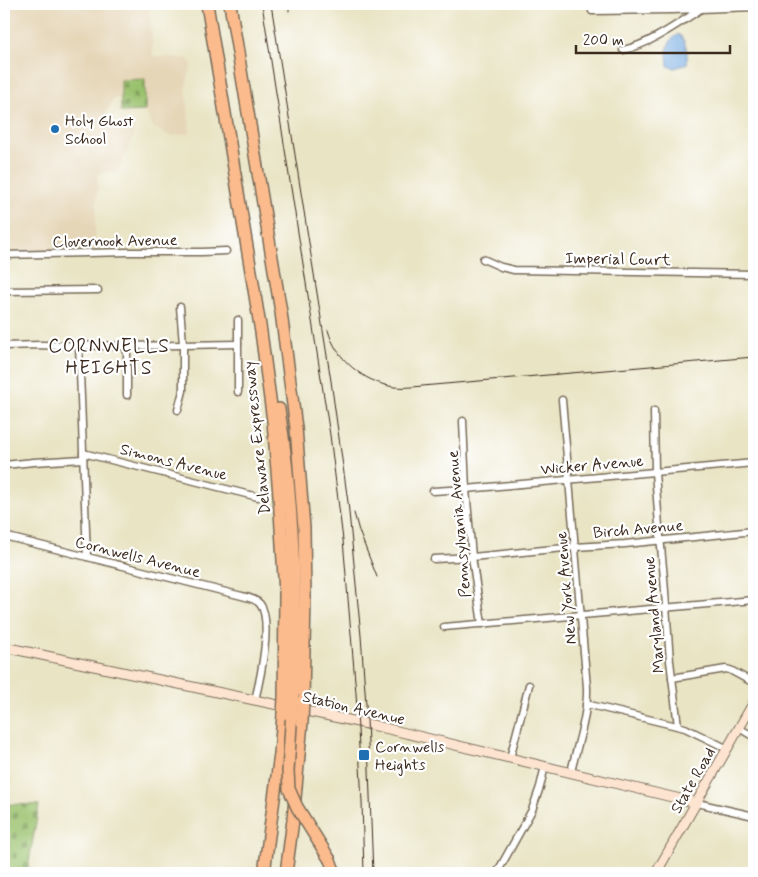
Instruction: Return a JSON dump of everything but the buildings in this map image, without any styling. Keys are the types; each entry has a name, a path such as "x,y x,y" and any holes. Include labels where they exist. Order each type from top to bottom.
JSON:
{"highway":[{"path":"207,4 245,239 257,273 289,484 295,588 293,698 288,771 289,789 297,807 330,860 335,873"},
{"path":"230,4 288,359 304,528 305,616 293,698 283,714 280,754 264,873"},
{"path":"286,873 298,775 302,722 293,698"},
{"path":"293,873 300,811 298,775"}],"street":[{"path":"592,11 754,7"},
{"path":"623,50 637,47 702,8"},
{"name":"Clovernook Avenue","path":"4,256 226,251"},
{"name":"Imperial Court","path":"483,259 501,267 514,270 754,274"},
{"path":"4,291 98,290"},
{"path":"178,410 183,391 183,344 180,307"},
{"path":"238,320 238,392"},
{"path":"4,346 238,344"},
{"path":"79,345 87,557"},
{"path":"126,346 127,395"},
{"name":"New York Avenue","path":"562,400 587,687 586,704 570,772"},
{"name":"Maryland Avenue","path":"654,411 655,472 660,541 678,726"},
{"name":"Pennsylvania Avenue","path":"463,421 472,557 482,624"},
{"name":"Simons Avenue","path":"4,465 83,456 258,497"},
{"name":"Wicker Avenue","path":"433,491 754,462"},
{"name":"Birch Avenue","path":"434,559 660,541 754,531"},
{"name":"Cornwells Avenue","path":"4,536 257,601 263,608 266,618 259,685 254,700"},
{"path":"444,627 754,600"},
{"name":"Station Avenue","path":"4,647 372,725 697,803"},
{"path":"672,678 730,670 754,683"},
{"path":"510,758 529,685"},
{"name":"State Road","path":"656,873 754,702"},
{"path":"586,704 678,726 728,749"},
{"path":"739,728 754,737"},
{"path":"497,873 532,810 545,766"},
{"path":"697,803 754,816"}],"shaded area":[{"name":"Holy Ghost School","path":"4,4 149,4 153,56 186,58 192,63 186,87 190,133 171,136 154,128 145,111 121,112 121,98 113,99 107,112 107,129 133,126 134,137 118,171 98,174 94,251 4,253"}],"green space":[{"path":"145,79 145,111 121,112 121,80"},
{"path":"4,804 39,805 27,873 4,871"}],"water":[{"path":"679,34 686,48 687,64 675,68 668,66 667,56 669,44"}],"railway":[{"path":"262,4 330,435 343,540 356,693 364,873"},
{"path":"271,4 331,381 348,502 367,718 373,873"},
{"path":"289,4 289,11"},
{"path":"328,330 337,351 353,368 372,380 394,387 754,357"},
{"path":"354,513 377,577"}],"place":[{"name":"Holy Ghost School","path":"55,129"},
{"name":"Cornwells Heights","path":"364,755"}],"district":[{"name":"CORNWELLS HEIGHTS","path":"109,356"}]}
